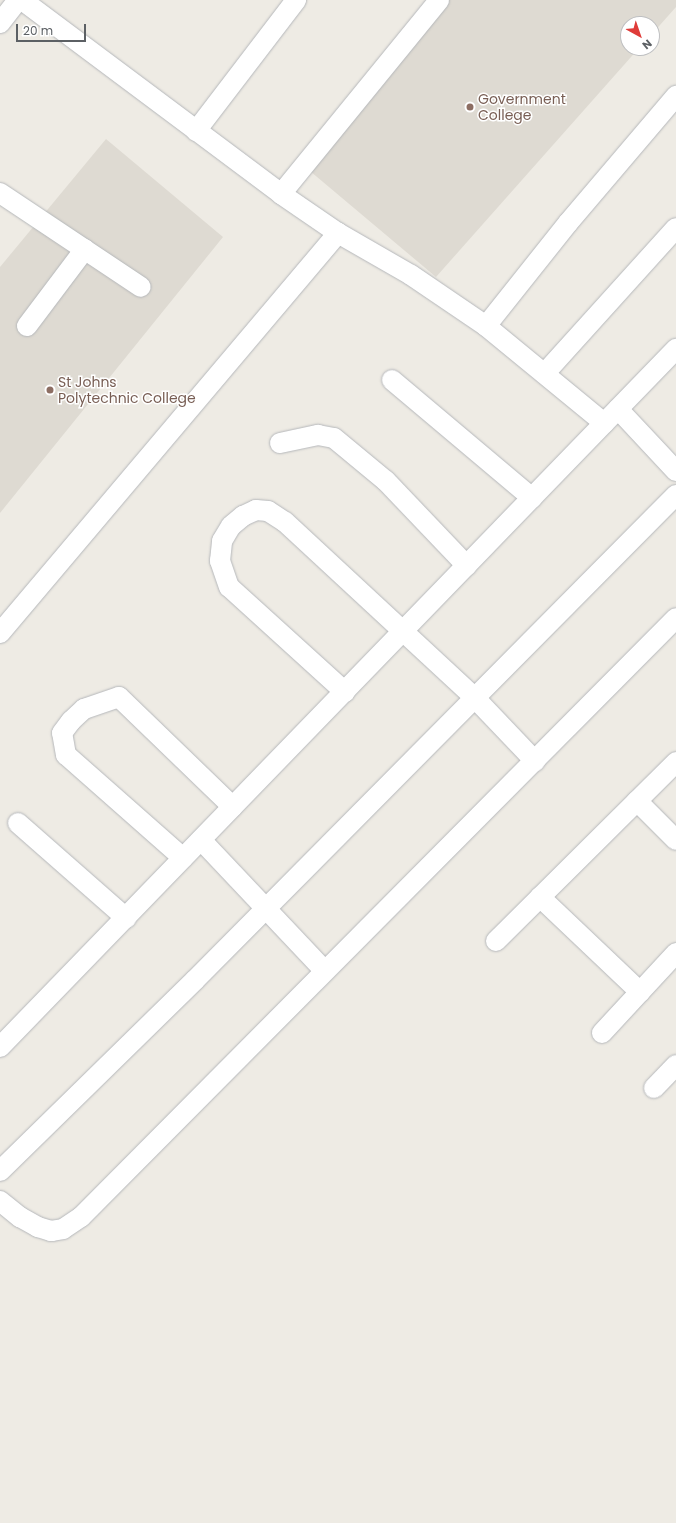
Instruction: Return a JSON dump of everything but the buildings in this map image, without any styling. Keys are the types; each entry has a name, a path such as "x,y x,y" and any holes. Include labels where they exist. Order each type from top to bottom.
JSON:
{"street":[{"path":"0,23 18,0"},
{"path":"22,0 281,194 338,233 411,275 486,326 545,373 611,416 676,471"},
{"path":"281,194 439,0"},
{"path":"196,131 290,2"},
{"path":"486,326 568,223 676,96"},
{"path":"0,193 141,287"},
{"path":"545,373 676,228"},
{"path":"0,633 338,233"},
{"path":"27,326 85,249"},
{"path":"0,1047 676,349"},
{"path":"392,380 532,498"},
{"path":"280,443 318,435 334,438 386,481 467,566"},
{"path":"0,1171 265,908 473,696 676,495"},
{"path":"344,692 229,587 220,561 222,541 231,526 243,516 256,510 268,511 285,522 473,696 535,761"},
{"path":"0,1200 38,1227 51,1230 64,1229 81,1217 676,618"},
{"path":"183,858 66,755 62,733 71,720 84,709 119,697 233,807"},
{"path":"496,941 676,762"},
{"path":"638,801 676,840"},
{"path":"18,823 126,918"},
{"path":"201,840 326,971"},
{"path":"540,897 640,992"},
{"path":"602,1033 676,953"},
{"path":"654,1088 676,1065"}],"shaded area":[{"name":"Government College","path":"442,0 676,0 676,7 660,25 660,16 620,16 620,56 632,56 436,277 304,166"},
{"name":"St Johns Polytechnic College","path":"106,139 223,237 0,513 0,267"}],"place":[{"name":"Government College","path":"470,107"},
{"name":"St Johns Polytechnic College","path":"50,390"}]}
